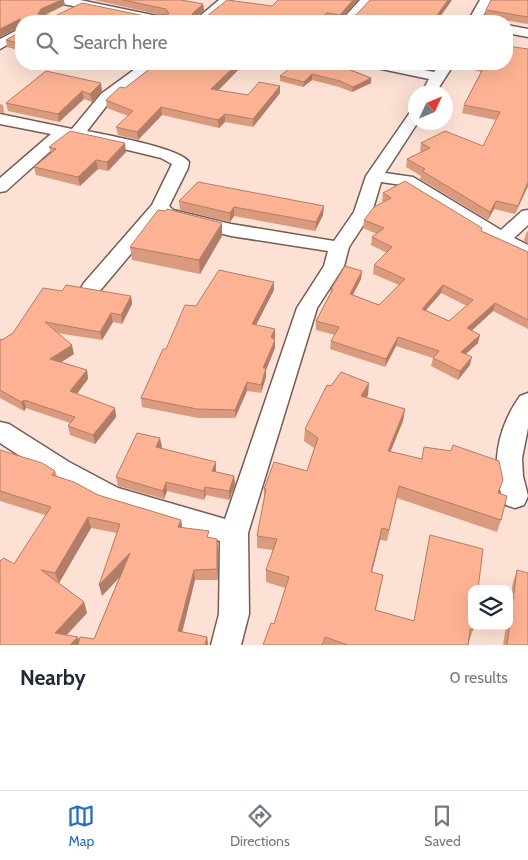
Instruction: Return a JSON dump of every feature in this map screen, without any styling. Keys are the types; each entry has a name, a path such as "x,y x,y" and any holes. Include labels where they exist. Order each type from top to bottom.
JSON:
{"street":[{"path":"63,0 133,15"},
{"path":"60,14 107,0"},
{"path":"207,15 226,0"},
{"path":"353,15 367,0"},
{"path":"477,15 486,0"},
{"path":"513,30 528,32"},
{"path":"0,45 15,36"},
{"path":"0,187 69,133 106,97 142,70"},
{"path":"404,70 437,77"},
{"path":"433,85 442,70"},
{"path":"0,119 167,155 181,162 179,171 160,206 91,288"},
{"path":"226,645 234,614 234,533 307,308 334,266 339,247 363,212 374,176 408,127"},
{"path":"374,176 407,181 528,253"},
{"path":"160,206 167,214 231,230 339,247"},
{"path":"502,239 528,215"},
{"path":"515,497 510,479 508,458 512,438 528,402"},
{"path":"0,431 60,469 110,497 234,533"}],"building":[{"path":"0,0 61,0 41,9 38,14 46,15 15,15 15,22 0,29"},
{"path":"123,0 181,0 203,4 192,14 157,15 169,14 166,9"},
{"path":"227,0 272,6 278,0 353,0 340,15 327,13 324,15 208,15"},
{"path":"370,0 448,0 437,15 356,15"},
{"path":"491,0 528,0 528,17 486,10"},
{"path":"82,3 140,15 57,15"},
{"path":"15,35 15,42 6,40"},
{"path":"513,47 528,49 528,182 518,206 496,201 490,212 422,171 425,169 407,159 430,148 421,143 445,131 483,146 500,112 464,105 482,70 513,70"},
{"path":"148,70 231,70 211,89 248,95 259,82 280,86 253,119 225,114 218,120 161,107 137,132 116,127 133,111 106,100 120,87 125,88"},
{"path":"288,70 350,70 371,78 353,87 340,81 312,74 304,82 280,76"},
{"path":"46,71 101,83 90,94 82,91 58,114 6,103"},
{"path":"70,131 125,143 107,162 96,160 78,177 34,167 56,149 49,147"},
{"path":"405,181 482,228 481,231 528,252 528,320 495,303 467,328 480,335 461,352 472,357 460,371 433,358 439,351 398,337 386,359 331,341 339,327 316,321 333,289 331,289 345,266 362,271 350,294 379,305 405,279 374,265 392,247 372,237 384,228 364,220 374,207 391,198 383,193","holes":["443,285 473,300 449,321 422,309"]},
{"path":"198,182 324,206 316,222 234,207 230,213 179,201"},
{"path":"167,209 222,223 199,260 130,247 158,210 165,211"},
{"path":"219,270 274,282 252,324 275,329 271,337 275,340 263,368 266,368 261,385 247,382 235,410 197,409 141,398 163,349 166,349 185,305 196,306"},
{"path":"66,285 131,296 121,315 111,313 100,332 45,322 72,345 50,359 87,370 70,391 115,408 93,435 68,426 75,417 24,400 21,402 0,390 0,339 2,340 13,333 43,288 62,291"},
{"path":"341,372 369,383 361,396 405,409 388,451 422,459 424,447 451,451 453,445 499,461 503,480 498,493 507,496 501,520 399,486 389,530 382,528 371,572 383,575 375,610 414,621 430,535 483,549 478,585 468,585 468,630 470,630 468,645 348,645 325,637 322,645 263,645 271,623 274,624 289,577 266,570 277,539 257,536 266,489 264,489 274,462 307,471 318,438 305,429 327,385 331,386"},
{"path":"137,433 160,438 156,447 216,462 212,471 234,476 229,491 205,487 204,491 166,482 163,491 116,477"},
{"path":"0,450 42,463 55,471 52,475 74,482 98,495 181,520 178,527 209,531 207,537 217,539 217,569 194,570 178,631 207,637 205,645 78,645 80,637 94,639 130,553 99,585 120,524 88,517 55,573 41,570 84,602 55,633 78,637 70,645 0,645 0,561 4,558 14,564 51,507 0,491"},
{"path":"517,570 528,573 528,645 507,645 509,630 513,630 513,600"}]}
